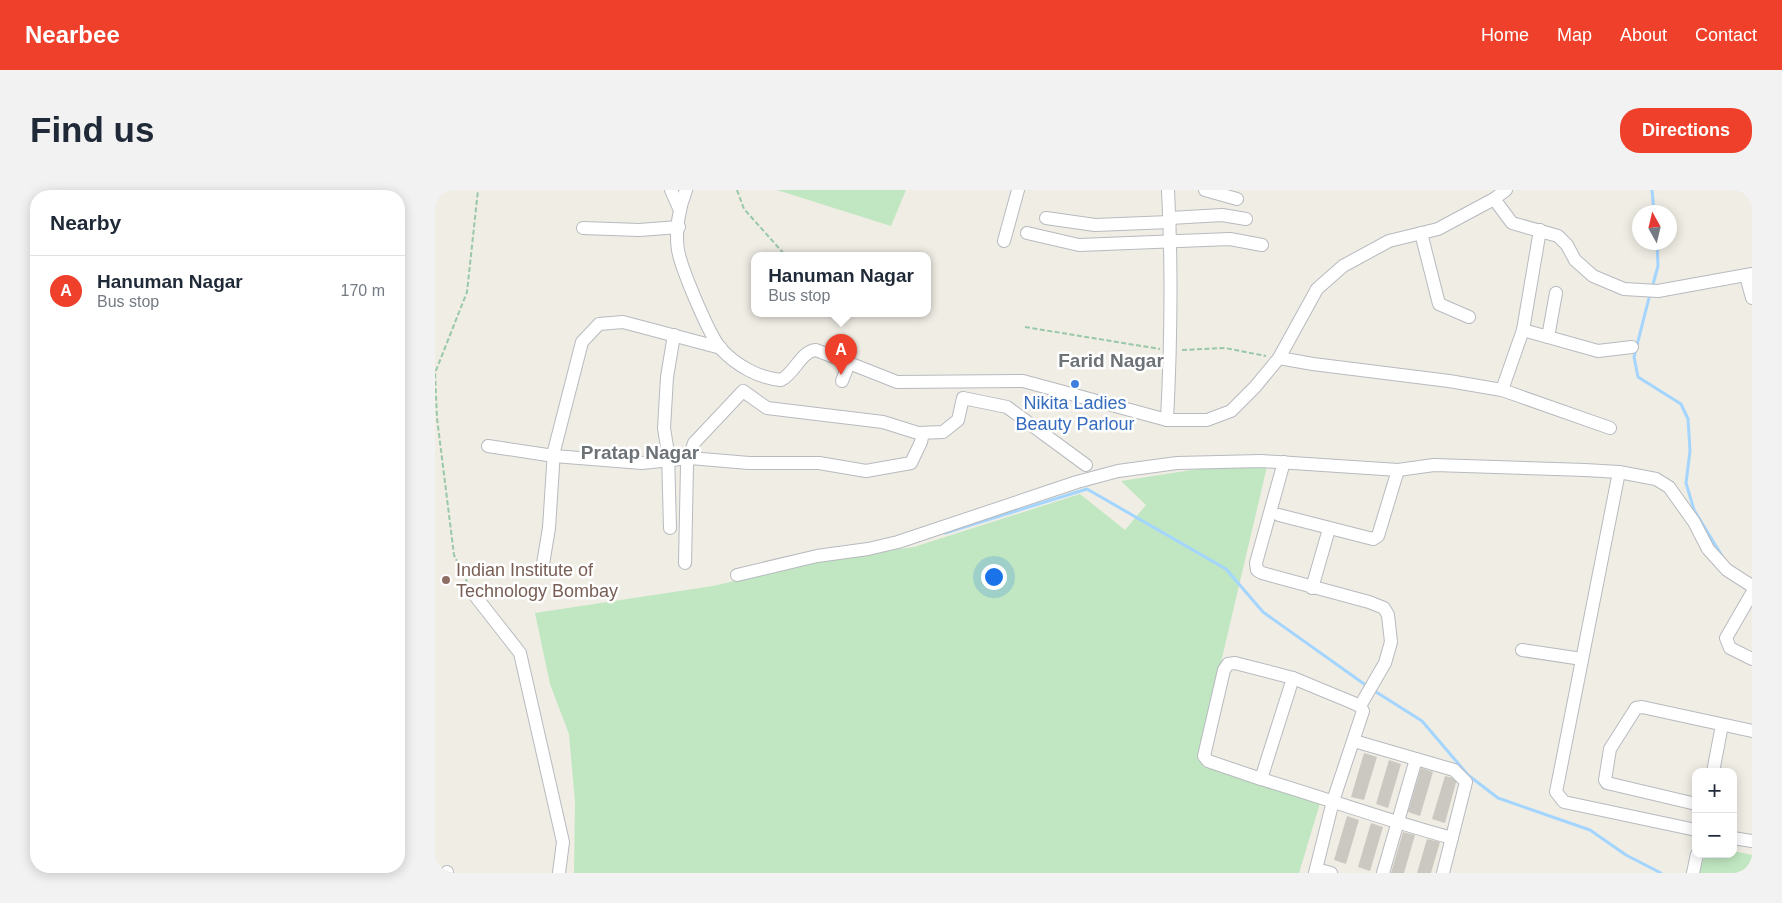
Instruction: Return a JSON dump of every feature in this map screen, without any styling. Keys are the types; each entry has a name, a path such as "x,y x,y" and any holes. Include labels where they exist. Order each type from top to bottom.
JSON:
{"street":[{"path":"671,190 679,208"},
{"path":"687,190 679,208 678,250 692,291 721,348 750,372 781,380 790,375 811,351 817,350 897,382 1023,381 1167,420 1207,420 1231,412 1255,388 1279,358 1317,289 1343,266 1389,240 1438,229 1494,199 1506,190"},
{"path":"1004,241 1018,190"},
{"path":"1167,420 1171,350 1171,240 1168,190"},
{"path":"1205,190 1237,199"},
{"path":"1494,199 1512,223 1558,236 1567,245 1575,260 1593,276 1624,289 1653,292 1749,275 1752,298"},
{"path":"1046,218 1095,225 1222,215 1247,219"},
{"path":"583,228 639,230 679,227"},
{"path":"1502,390 1523,330 1540,230"},
{"path":"1027,233 1079,245 1230,239 1263,245"},
{"path":"1421,233 1439,304 1469,317"},
{"path":"1548,337 1556,293"},
{"path":"541,570 549,528 553,456 582,342 599,324 623,322 721,348"},
{"path":"1523,330 1598,351 1631,347"},
{"path":"670,528 668,459 664,428 667,377 674,335"},
{"path":"1279,358 1502,390 1610,428"},
{"path":"842,381 849,364"},
{"path":"685,563 687,465 694,444 743,391 767,408 883,422 923,433 943,432 958,420 963,398 988,402 1007,407 1086,465"},
{"path":"488,446 553,456 642,463 690,458 749,462 819,463 866,471 911,463 923,433"},
{"path":"1284,462 1257,563 1257,570 1312,588 1369,602 1384,608 1388,615 1391,642 1380,672 1362,703 1363,711 1333,801 1315,871 1331,873"},
{"path":"737,575 817,556 868,549 898,542 1077,482 1118,471 1177,463 1284,462 1398,470 1434,465 1619,472 1656,479 1669,487 1694,522 1708,549 1727,570 1752,586"},
{"path":"1279,515 1373,539 1378,536 1398,470"},
{"path":"1619,472 1557,786 1557,796 1564,802 1692,829"},
{"path":"1312,588 1329,529"},
{"path":"473,593 520,653 563,842 559,873"},
{"path":"1750,599 1726,641 1730,648 1752,659"},
{"path":"1523,650 1582,659"},
{"path":"1362,703 1293,678 1235,663 1228,664 1224,670 1204,756 1208,761 1261,779 1397,823 1452,838"},
{"path":"1261,779 1293,678"},
{"path":"1692,803 1607,783 1605,774 1610,749 1636,708 1641,707 1752,731"},
{"path":"1714,768 1722,725"},
{"path":"1354,741 1454,770 1467,782 1443,873"},
{"path":"1383,873 1416,759"},
{"path":"1737,839 1752,842"},
{"path":"1693,873 1696,858"}],"path":[{"path":"473,593 454,555 437,418 435,373 467,292 478,190"},
{"path":"737,190 745,209 782,252"},
{"path":"1025,327 1171,350 1225,348 1279,358"}],"green space":[{"path":"777,190 906,190 891,226"},
{"path":"1269,458 1198,760 1320,803 1299,873 574,873 575,802 569,734 550,684 535,613 713,586 838,557 914,547 1080,494 1125,530 1146,505 1121,481"},
{"path":"1737,852 1752,855 1752,873 1699,873 1704,858 1737,858"}],"building":[{"path":"1364,753 1377,757 1364,800 1351,797"},
{"path":"1389,760 1401,764 1388,808 1376,804"},
{"path":"1421,768 1433,772 1420,816 1408,812"},
{"path":"1445,776 1457,779 1445,823 1432,819"},
{"path":"1347,816 1359,820 1346,864 1334,860"},
{"path":"1371,823 1383,827 1370,871 1358,867"},
{"path":"1403,832 1415,835 1404,873 1391,873"},
{"path":"1427,839 1440,842 1431,873 1417,873"}],"waterway":[{"path":"1652,190 1653,205"},
{"path":"1652,288 1658,266 1657,250"},
{"path":"1650,294 1634,357 1638,377 1681,404 1688,419 1690,451 1686,483 1694,510 1722,556"},
{"path":"945,533 1087,489 1226,569 1263,612 1367,686"},
{"path":"1373,690 1422,721 1468,775 1498,798 1590,830 1626,855 1661,873"}],"place":[{"name":"Hanuman Nagar","path":"841,375"},
{"name":"Nikita Ladies Beauty Parlour","path":"1075,384"},
{"name":"Indian Institute of Technology Bombay","path":"446,580"}],"district":[{"name":"Farid Nagar","path":"1111,360"},
{"name":"Pratap Nagar","path":"640,452"}]}
